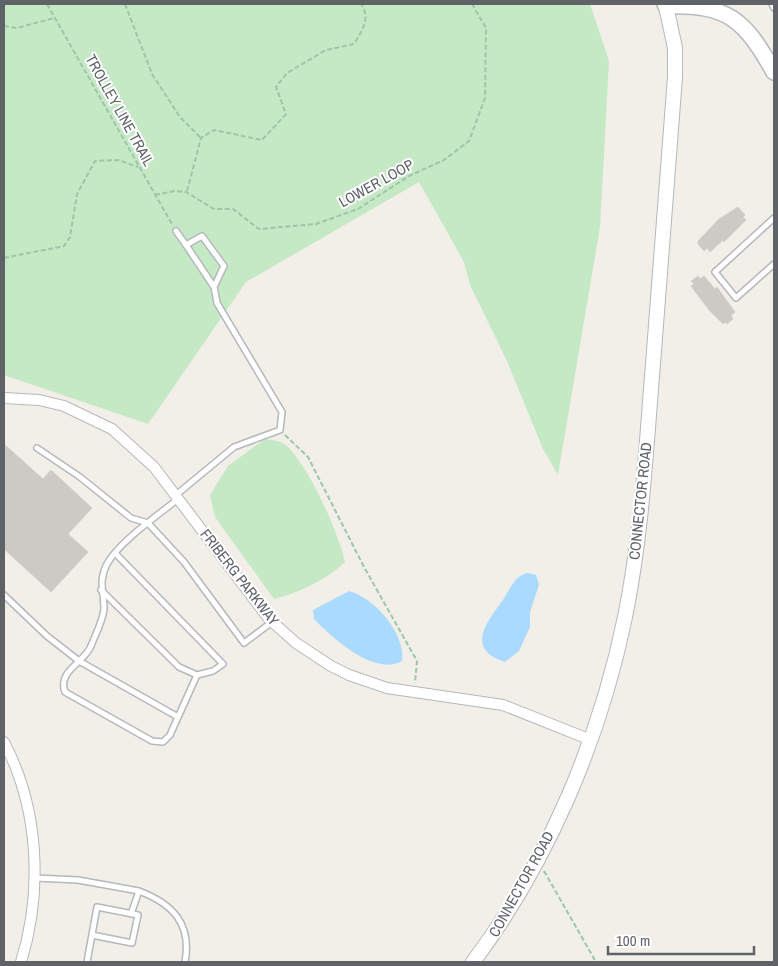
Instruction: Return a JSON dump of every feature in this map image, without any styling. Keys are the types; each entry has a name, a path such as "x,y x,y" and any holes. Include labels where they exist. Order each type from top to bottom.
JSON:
{"main road":[{"path":"666,5 704,7 730,16 751,36 773,67"}],"street":[{"name":"CONNECTOR ROAD","path":"473,962 522,888 574,780 591,740 618,649 631,580 639,518 675,77 675,48 666,5"},
{"name":"FRIBERG PARKWAY","path":"4,398 38,400 64,406 112,429 154,467 272,622 314,656 337,669 367,682 414,693 460,697 503,705 591,740"},
{"path":"4,742 26,802 32,829 33,911 21,962"}],"lane":[{"path":"772,4 774,8"},
{"path":"774,218 715,272 736,298 774,264"},
{"path":"175,229 214,287 217,303 282,412 280,430 234,447 148,523 107,564 100,590 104,610 89,650 64,676 62,685 65,692 152,741 163,742 170,735 197,675"},
{"path":"186,245 202,236 224,266 214,287"},
{"path":"36,448 80,477 131,518 148,523 184,562 244,643 272,622"},
{"path":"100,590 179,667 197,675 213,672 223,664 116,554"},
{"path":"4,595 47,636 80,660 178,717"},
{"path":"34,878 78,880 139,891 158,898 171,909 179,920 186,936 185,962"},
{"path":"131,914 139,891"},
{"path":"87,962 97,907 138,915 132,943 92,935"}],"path":[{"name":"TROLLEY LINE TRAIL","path":"47,4 175,229"},
{"path":"125,4 152,74 180,117 201,138"},
{"path":"155,195 174,191 186,192 201,138 214,130 262,140 286,114 276,87 287,73 326,50 354,44 366,23 364,8 361,4"},
{"name":"LOWER LOOP","path":"186,192 214,209 233,209 259,229 316,224 358,209 409,176 444,160 469,141 485,98 486,28 472,4"},
{"path":"4,26 17,28 55,17"},
{"path":"4,258 64,246 70,237 73,209 77,194 95,161 118,160 139,168"},
{"path":"280,430 308,457 364,567 417,661 414,693"},
{"path":"537,858 596,962"}],"green space":[{"path":"4,4 590,4 609,61 600,227 558,475 543,449 507,361 470,285 464,262 419,182 246,282 148,424 4,375"},
{"path":"265,439 285,444 296,456 322,500 345,562 312,585 274,599 215,517 210,495 228,466"}],"water":[{"path":"523,574 536,575 539,585 530,612 530,627 519,651 505,662 493,657 485,650 482,643 483,635 486,626 513,583"},
{"path":"349,591 369,601 387,618 399,640 402,661 391,665 379,664 354,653 314,619 313,610"}],"building":[{"path":"738,207 745,215 743,217 746,220 724,242 723,240 710,252 707,248 704,251 698,244 698,241 719,219"},
{"path":"698,276 700,279 704,276 715,289 717,287 735,312 731,316 733,319 727,324 725,322 723,324 709,310 691,286 694,284 691,281"},
{"path":"4,444 43,479 51,470 92,508 68,534 88,552 51,592 4,549"}]}
